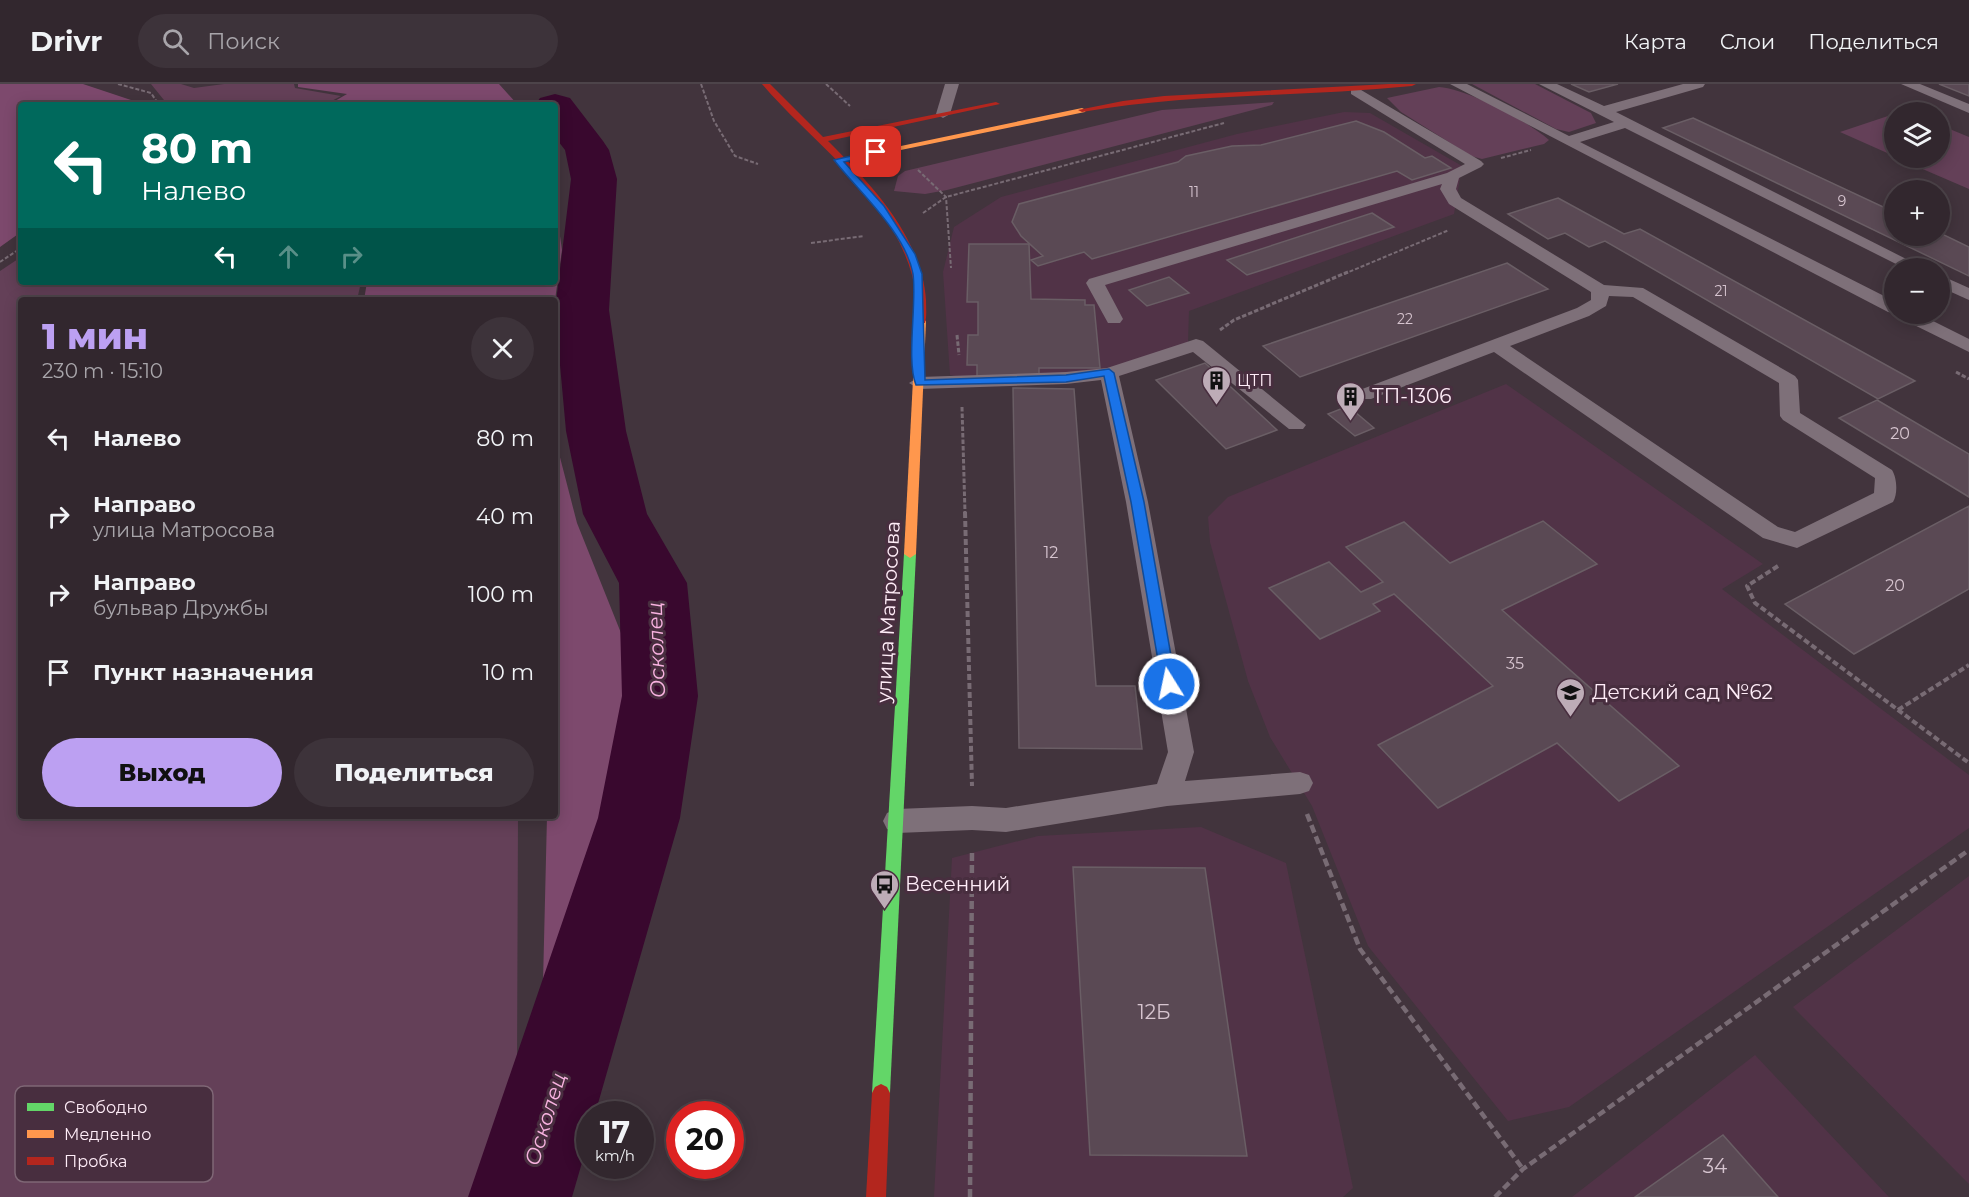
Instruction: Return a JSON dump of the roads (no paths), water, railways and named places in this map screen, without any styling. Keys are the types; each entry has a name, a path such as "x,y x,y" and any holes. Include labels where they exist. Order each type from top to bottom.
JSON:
{"main road":[{"name":"улица Матросова","path":"766,84 881,207 910,254 918,282 919,383 876,1197"},
{"path":"838,160 1113,103 1176,95 1412,84"},
{"path":"819,140 1010,102"}],"lane":[{"path":"943,114 952,84"},
{"path":"1457,84 1884,303"},
{"path":"1546,84 1896,258"},
{"path":"1603,111 1698,84"},
{"path":"1908,84 1969,108"},
{"path":"1114,319 1095,283 1452,176 1476,164 1350,88"},
{"path":"1567,141 1625,123"},
{"path":"1452,176 1448,189 1455,201 1600,290 1638,292 1788,380 1790,416 1885,476 1886,497 1797,540 1771,533 1496,345"},
{"path":"1950,285 1969,295"},
{"path":"1364,395 1583,312 1600,302 1600,290"},
{"path":"1928,324 1966,341"},
{"path":"919,383 1066,378 1109,373 1196,345 1296,425"},
{"path":"1109,373 1137,502 1181,752 1167,794"},
{"path":"897,821 1006,819 1167,794 1292,784"}],"waterway":[{"name":"Осколец","path":"520,1197 639,818 660,696 653,583 615,514 596,431 582,310 594,179 587,150 558,111"}],"place":[{"name":"ЦТП","path":"1216,406"},
{"name":"ТП-1306","path":"1351,422"},
{"name":"Детский сад №62","path":"1571,718"},
{"name":"Весенний","path":"884,910"}]}
